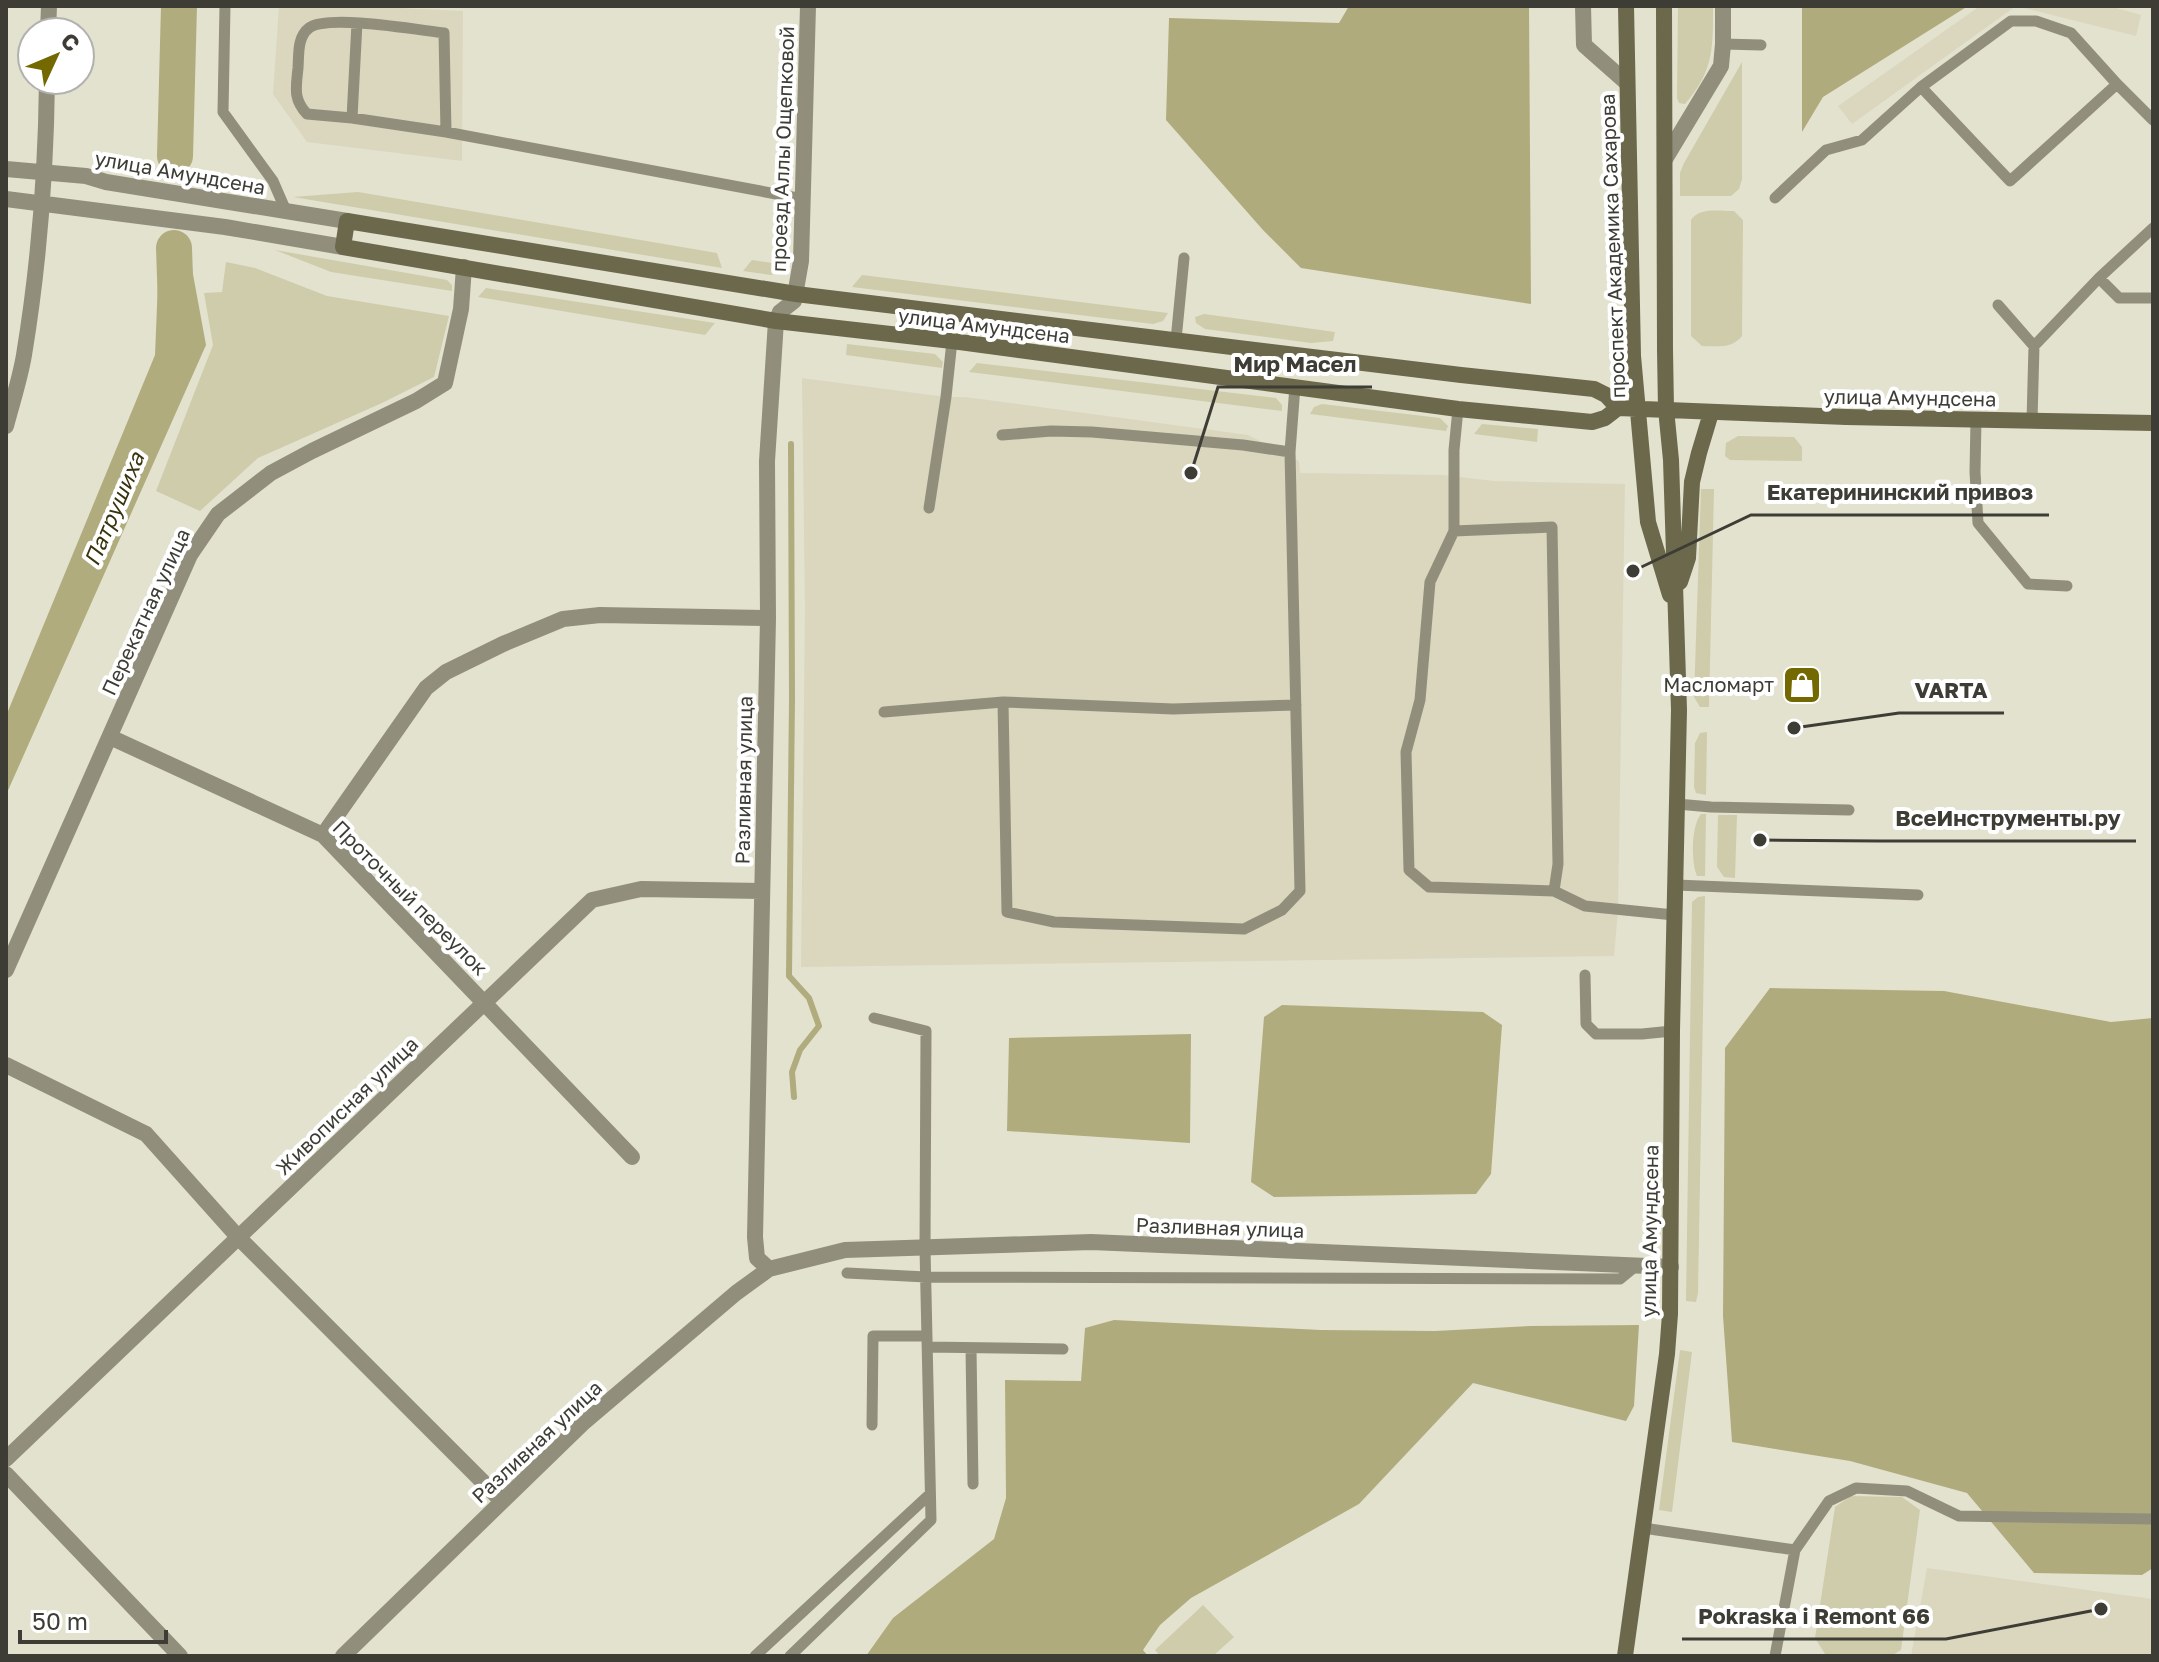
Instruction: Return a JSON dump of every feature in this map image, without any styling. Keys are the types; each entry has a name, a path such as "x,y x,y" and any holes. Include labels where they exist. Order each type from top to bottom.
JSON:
{"street":[{"name":"проезд Аллы Ощепковой","path":"796,294 801,261 808,6"},
{"name":"проспект Академика Сахарова","path":"1583,6 1584,45 1627,83"},
{"name":"проспект Академика Сахарова","path":"1626,6 1633,356 1638,409"},
{"path":"1664,6 1666,409 1671,460 1679,710 1677,804"},
{"path":"1665,159 1721,66 1723,6"},
{"path":"6,426 24,357 38,246 46,96"},
{"name":"улица Амундсена","path":"6,169 86,176 106,182 796,294 1594,389 1606,395 1618,408"},
{"name":"улица Амундсена","path":"6,199 225,227 776,321 952,341 1458,409 1592,422 1605,418 1618,408 2153,423"},
{"path":"343,247 347,221"},
{"name":"Перекатная улица","path":"6,970 190,555 218,514 271,473 416,401 445,383 461,309 464,267"},
{"path":"776,321 780,312 794,301 796,294"},
{"name":"Разливная улица","path":"769,1269 757,1258 755,1237 768,618 767,461 776,321"},
{"path":"1638,409 1648,522 1676,615"},
{"path":"1675,595 1688,558 1694,473 1711,413"},
{"path":"323,835 426,688 446,672 503,644 563,619 600,615 768,618"},
{"name":"Проточный переулок","path":"110,737 323,835 632,1157"},
{"name":"улица Амундсена","path":"1626,1656 1667,1354 1671,1267 1677,804"},
{"name":"Живописная улица","path":"6,1459 592,900 641,889 762,891"},
{"path":"6,1065 146,1134 238,1237 502,1501"},
{"name":"Разливная улица","path":"343,1656 582,1424 736,1293 769,1269 845,1250 1091,1242 1671,1267"},
{"path":"6,1474 180,1656"}],"lane":[{"path":"225,6 223,112 273,181 286,211"},
{"path":"1775,198 1826,150 1862,140 1921,87 2011,21 2036,21 2071,33 2153,120"},
{"path":"446,132 444,33 357,23 318,24 307,28 300,39 296,91 299,105 307,114 446,132 803,199"},
{"path":"352,118 357,23"},
{"path":"1723,44 1761,45"},
{"path":"1921,87 2010,181 2117,84"},
{"path":"2032,421 2034,346 2099,278 2153,228"},
{"path":"1176,340 1184,258"},
{"path":"2099,278 2119,298 2153,298"},
{"path":"1998,305 2034,346"},
{"path":"929,508 952,341"},
{"path":"1003,702 1007,912 1054,922 1244,929 1282,910 1300,891 1290,452 1295,386"},
{"path":"1458,409 1454,450 1454,531 1430,582 1420,700 1406,752 1409,870 1429,887 1554,891 1585,906 1674,915"},
{"path":"1976,420 1978,523 2028,584 2067,586"},
{"path":"1002,435 1092,432 1290,452"},
{"path":"1454,531 1552,527 1558,864 1554,891"},
{"path":"884,712 1003,702 1173,709 1296,705"},
{"path":"1677,804 1849,810"},
{"path":"1676,885 1918,895"},
{"path":"1585,975 1586,1024 1596,1034 1672,1031"},
{"path":"794,1654 931,1520 925,1248 926,1031 874,1018"},
{"path":"847,1273 926,1277 1620,1279 1638,1265"},
{"path":"872,1425 873,1336 971,1348 1063,1349"},
{"path":"971,1348 973,1484"},
{"path":"1775,1656 1795,1550 1829,1501 1856,1488 1907,1491 1959,1516 2153,1519"},
{"path":"755,1656 930,1494"},
{"path":"1643,1528 1795,1550"}],"shaded area":[{"path":"279,6 463,11 462,161 307,142 273,94"},
{"path":"1349,6 1529,6 1531,304 1301,268 1263,230 1166,120 1169,18 1339,23"},
{"path":"1678,6 1713,6 1713,34 1707,69 1685,104 1679,103 1677,98"},
{"path":"1802,6 1968,6 1823,97 1802,132"},
{"path":"1980,6 2016,6 1852,124 1838,106"},
{"path":"2016,6 2109,6 2141,15 2136,36"},
{"path":"1742,62 1742,179 1739,189 1731,196 1680,196 1680,173 1684,163"},
{"path":"358,192 717,253 722,268 293,197"},
{"path":"1704,211 1734,211 1743,220 1742,336 1729,345 1702,346 1691,336 1691,220"},
{"path":"275,250 447,280 452,285 452,291 331,272"},
{"path":"752,260 786,265 785,270 771,275 743,271"},
{"path":"226,262 255,268 327,296 449,316 434,377 258,458 200,511 156,491 213,345 204,293 222,292"},
{"path":"862,275 1168,313 1163,321 1153,324 852,287"},
{"path":"486,288 715,323 705,335 478,297"},
{"path":"1204,314 1335,332 1333,341 1311,343 1205,329 1196,323 1195,317"},
{"path":"847,344 935,354 943,362 942,368 846,355"},
{"path":"977,363 1276,398 1282,405 1282,411 969,372"},
{"path":"802,378 1248,435 1299,461 1300,473 1443,475 1494,481 1625,484 1618,911 1614,956 801,967 805,610"},
{"path":"1322,404 1440,418 1448,426 1446,431 1310,414 1314,407"},
{"path":"1482,424 1538,429 1537,442 1474,434"},
{"path":"1738,436 1794,437 1802,447 1802,461 1730,460 1725,456 1726,443"},
{"path":"1701,489 1714,489 1709,707 1700,707 1694,697"},
{"path":"1707,732 1706,795 1696,793 1694,787 1695,743 1700,733"},
{"path":"1701,814 1706,814 1705,876 1697,876 1693,844 1695,827"},
{"path":"1718,815 1737,815 1735,878 1724,877 1717,867"},
{"path":"1705,896 1696,1302 1686,1301 1692,902"},
{"path":"1770,988 1944,991 2111,1022 2153,1018 2153,1568 2142,1575 2034,1573 1967,1493 1850,1461 1732,1442 1723,1316 1725,1048"},
{"path":"1114,1320 1321,1330 1435,1331 1639,1325 1634,1406 1626,1421 1473,1383 1359,1504 1191,1598 1160,1625 1143,1650 1148,1656 866,1656 893,1618 994,1539 1006,1498 1005,1380 1081,1381 1085,1328"},
{"path":"1680,1350 1692,1352 1672,1512 1659,1510"},
{"path":"1851,1496 1902,1497 1920,1510 1901,1650 1891,1656 1825,1654 1815,1638 1835,1507"},
{"path":"1927,1568 2153,1599 2153,1656 1911,1656"},
{"path":"1203,1605 1234,1637 1213,1656 1160,1656 1155,1650"}],"water":[{"path":"170,6 194,6 192,126 188,153 168,150"},
{"path":"159,257 190,258 206,345 6,795 6,716 155,355"},
{"path":"1282,1005 1483,1012 1502,1025 1491,1174 1476,1194 1274,1197 1251,1182 1264,1017"},
{"path":"1191,1034 1190,1143 1007,1131 1009,1038"}],"waterway":[{"name":"Патрушиха","path":"175,156 179,6"},
{"name":"Патрушиха","path":"174,248 176,306"},
{"path":"791,444 789,976 809,998 819,1026 800,1050 792,1072 794,1097"}],"place":[{"name":"Мир Масел","path":"1191,473"},
{"name":"Екатерининский привоз","path":"1633,571"},
{"name":"Масломарт","path":"1802,685"},
{"name":"VARTA","path":"1794,728"},
{"name":"ВсеИнструменты.ру","path":"1760,840"},
{"name":"Pokraska i Remont 66","path":"2101,1609"}]}
